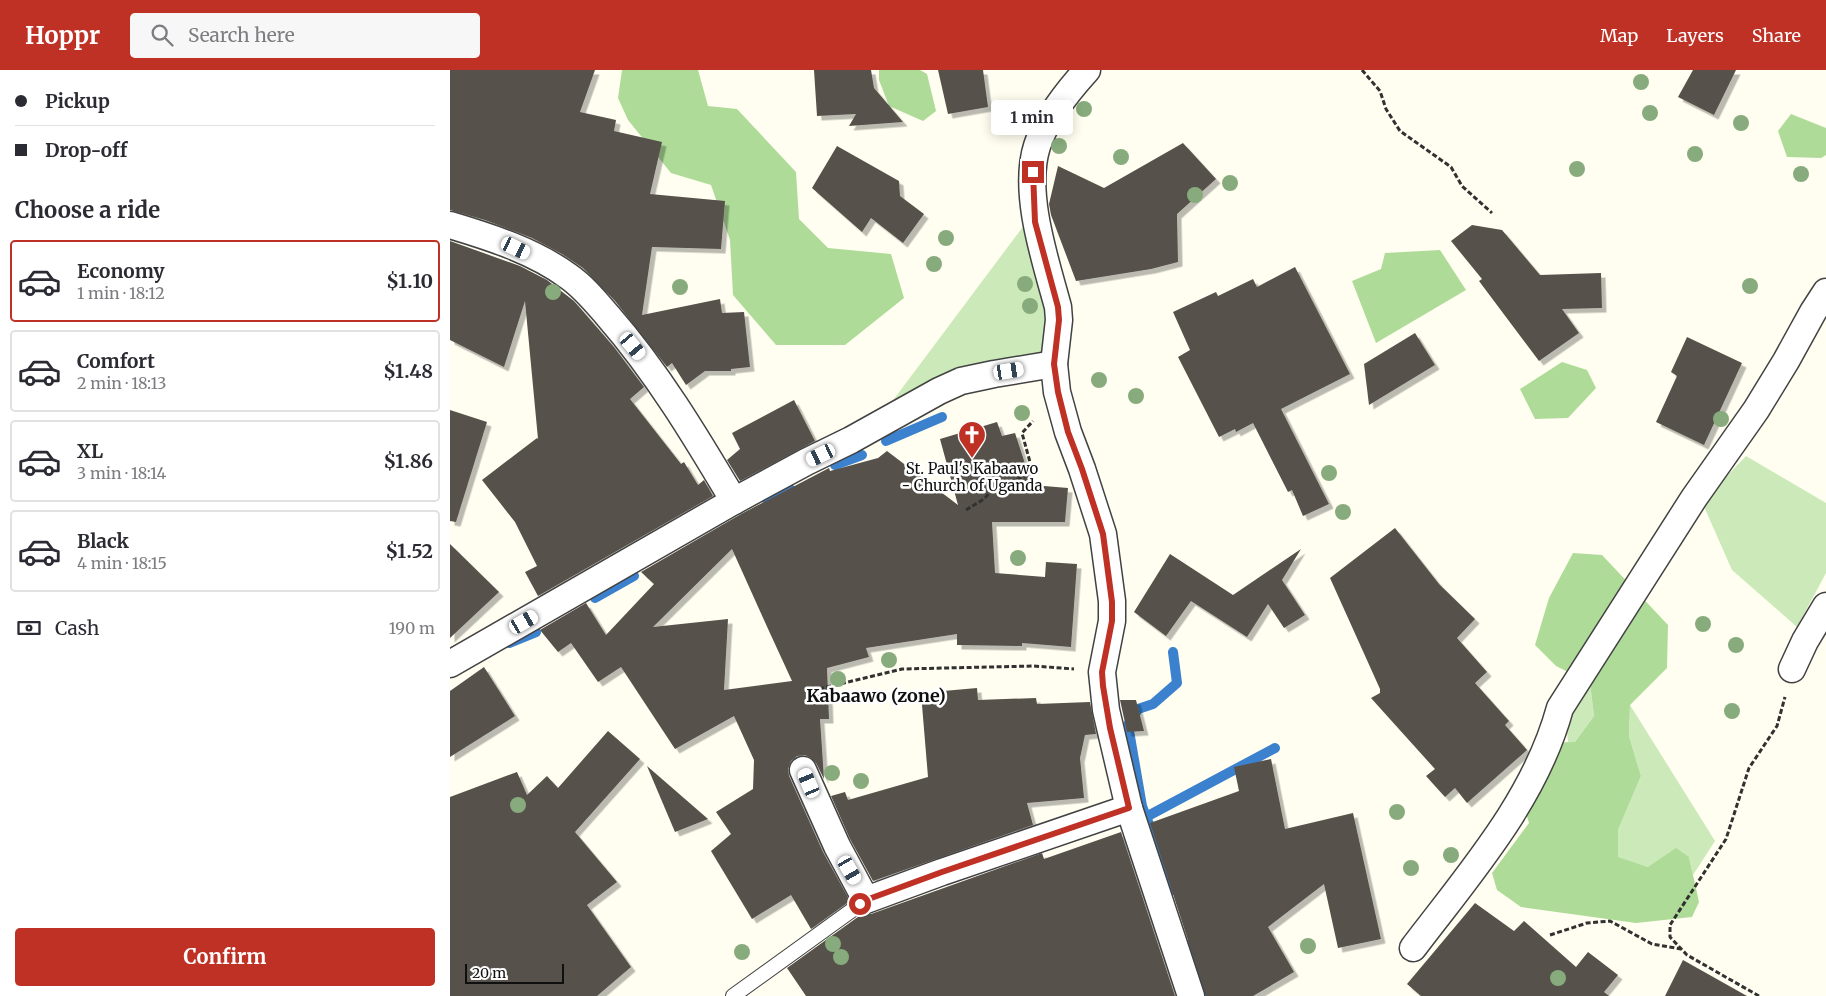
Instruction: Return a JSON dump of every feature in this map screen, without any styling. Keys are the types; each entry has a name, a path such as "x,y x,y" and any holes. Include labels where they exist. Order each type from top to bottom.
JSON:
{"street":[{"path":"1087,70 1068,92 1047,122 1037,147 1033,172 1035,222 1058,307 1059,320 1054,364 1058,392 1068,432 1103,534 1112,602 1112,621 1102,672 1110,728 1129,808 1191,996"},
{"path":"450,225 516,248 555,267 584,288 643,357 734,501"},
{"path":"1413,948 1468,877 1515,810 1542,760 1553,733 1560,708 1694,498 1761,402 1826,292"},
{"path":"450,664 734,501 932,395 961,382 994,374 1054,364"},
{"path":"1792,669 1805,640 1826,606"},
{"path":"803,770 837,846 866,900 1129,808"}],"lane":[{"path":"733,996 866,900"}],"path":[{"path":"1362,70 1380,91 1386,110 1400,132 1451,167 1462,186 1492,213"},
{"path":"966,510 984,499 993,489 1033,472 1022,433 1058,392"},
{"path":"819,689 902,669 1034,666 1102,672"},
{"path":"1759,996 1687,954 1670,937 1670,925 1726,839 1749,768 1777,726 1792,669"},
{"path":"1550,936 1587,923 1610,921 1652,944 1682,949"}],"green space":[{"path":"622,70 698,70 708,106 737,109 796,172 799,219 828,248 891,254 904,298 845,345 776,345 733,295 730,240 711,185 671,173 628,120 618,98"},
{"path":"879,70 920,70 927,74 936,111 923,121 889,106 879,80"},
{"path":"1791,114 1826,128 1826,155 1821,158 1787,157 1778,131"},
{"path":"1028,220 1052,311 1043,364 959,367 885,411"},
{"path":"1440,250 1466,290 1376,343 1352,281 1381,269 1385,253"},
{"path":"1562,362 1587,370 1596,388 1568,418 1535,419 1520,389"},
{"path":"1746,456 1826,503 1826,573 1797,627 1732,570 1702,502"},
{"path":"1573,553 1602,555 1668,625 1667,668 1630,705 1629,736 1641,776 1618,830 1618,857 1648,867 1676,848 1689,857 1699,902 1692,917 1636,923 1521,907 1497,890 1492,873 1529,823 1518,788 1538,743 1575,742 1594,716 1590,683 1556,666 1535,645 1549,598"},
{"path":"1590,683 1594,716 1575,742 1568,742 1565,714"},
{"path":"1630,705 1715,841 1693,875 1689,857 1648,867 1618,858 1618,830 1641,776 1629,736"}],"building":[{"path":"450,70 595,70 580,112 616,120 614,131 662,142 650,194 725,201 721,249 652,247 642,315 720,299 722,313 744,312 750,367 731,369 731,371 705,371 686,385 672,363 667,367 615,301 583,268 532,238 485,220 450,210"},
{"path":"814,70 871,70 874,88 903,122 849,126 856,114 817,116"},
{"path":"938,70 983,70 988,107 948,114"},
{"path":"1693,70 1736,70 1714,115 1678,97"},
{"path":"1183,143 1216,179 1177,214 1178,262 1151,269 1076,281 1051,215 1049,204 1058,166 1104,188"},
{"path":"837,146 899,181 900,196 924,214 903,243 871,218 862,232 812,188"},
{"path":"1472,225 1502,230 1540,275 1601,273 1602,308 1562,309 1579,333 1539,361 1479,281 1482,279 1451,241"},
{"path":"450,241 520,266 547,280 574,301 614,347 644,387 630,399 681,464 684,462 698,485 704,480 713,496 538,596 525,572 537,566 515,522 482,480 538,439 525,301 504,367 450,340"},
{"path":"1295,267 1350,374 1281,409 1329,504 1303,516 1292,490 1288,492 1253,423 1236,432 1235,429 1219,437 1178,357 1190,350 1173,312 1216,292 1218,296 1253,279 1257,287"},
{"path":"1415,333 1435,365 1369,405 1364,364"},
{"path":"1687,337 1742,363 1704,445 1656,422 1677,376 1671,372"},
{"path":"794,400 815,441 740,481 727,460 740,449 732,433"},
{"path":"450,410 487,422 456,522 450,521"},
{"path":"997,422 1002,436 1015,433 1032,485 1068,488 1065,522 992,522 995,573 1045,577 1046,562 1077,564 1071,647 1022,643 1022,646 957,645 957,634 866,648 869,657 827,668 829,719 820,719 824,779 816,763 805,755 797,756 791,761 788,769 789,776 823,852 850,901 811,929 791,895 752,919 711,851 731,834 716,812 753,789 754,760 734,716 675,749 621,667 598,682 571,643 558,652 540,630 586,603 606,635 654,584 641,572 741,514 829,468 830,471 878,458 887,451 958,505 940,439","holes":["732,549 792,681 724,690 728,619 653,627"]},
{"path":"1395,528 1439,584 1475,619 1457,638 1487,672 1475,683 1509,721 1505,725 1527,750 1467,803 1455,788 1445,797 1426,776 1435,769 1371,698 1380,693 1380,689 1330,578"},
{"path":"450,544 499,592 450,638"},
{"path":"1301,549 1282,580 1305,615 1284,628 1268,604 1247,637 1191,601 1166,636 1134,612 1170,554 1233,595"},
{"path":"484,667 515,716 450,757 450,691"},
{"path":"977,688 978,700 1036,698 1037,704 1090,702 1096,734 1085,735 1080,758 1084,798 1027,803 1033,825 873,881 850,839 831,796 845,792 848,800 928,777 921,693"},
{"path":"1120,700 1136,700 1144,731 1127,732"},
{"path":"608,731 640,759 575,832 617,882 587,905 631,967 597,996 450,996 450,797 517,772 527,795 547,776 558,788"},
{"path":"1271,759 1285,829 1353,813 1381,939 1338,948 1324,884 1268,927 1294,972 1253,996 1206,996 1150,823 1239,791 1234,767"},
{"path":"647,766 708,819 675,832"},
{"path":"1121,832 1175,996 806,996 787,968 862,914 871,914 1042,853 1044,859"},
{"path":"1475,903 1514,931 1524,921 1576,967 1588,952 1618,975 1604,992 1609,996 1421,996 1407,984"},
{"path":"1683,960 1747,996 1665,996"}],"waterway":[{"path":"886,441 942,417"},
{"path":"835,465 862,455"},
{"path":"767,500 790,489"},
{"path":"595,598 634,576"},
{"path":"509,643 536,632"},
{"path":"1170,891 1157,845 1142,806 1128,725 1138,709 1153,704 1177,683 1173,652"},
{"path":"1146,817 1275,748"},
{"path":"1187,945 1206,996"}],"place":[{"name":"St. Paul's Kabaawo - Church of Uganda","path":"972,459"}],"district":[{"name":"Kabaawo (zone)","path":"876,696"}],"route":[{"path":"860,904 866,900 942,872 1129,808 1106,710 1103,686 1102,672 1112,621 1112,602 1103,534 1068,432 1058,392 1054,364 1059,320 1058,307 1035,222 1033,172"}]}
